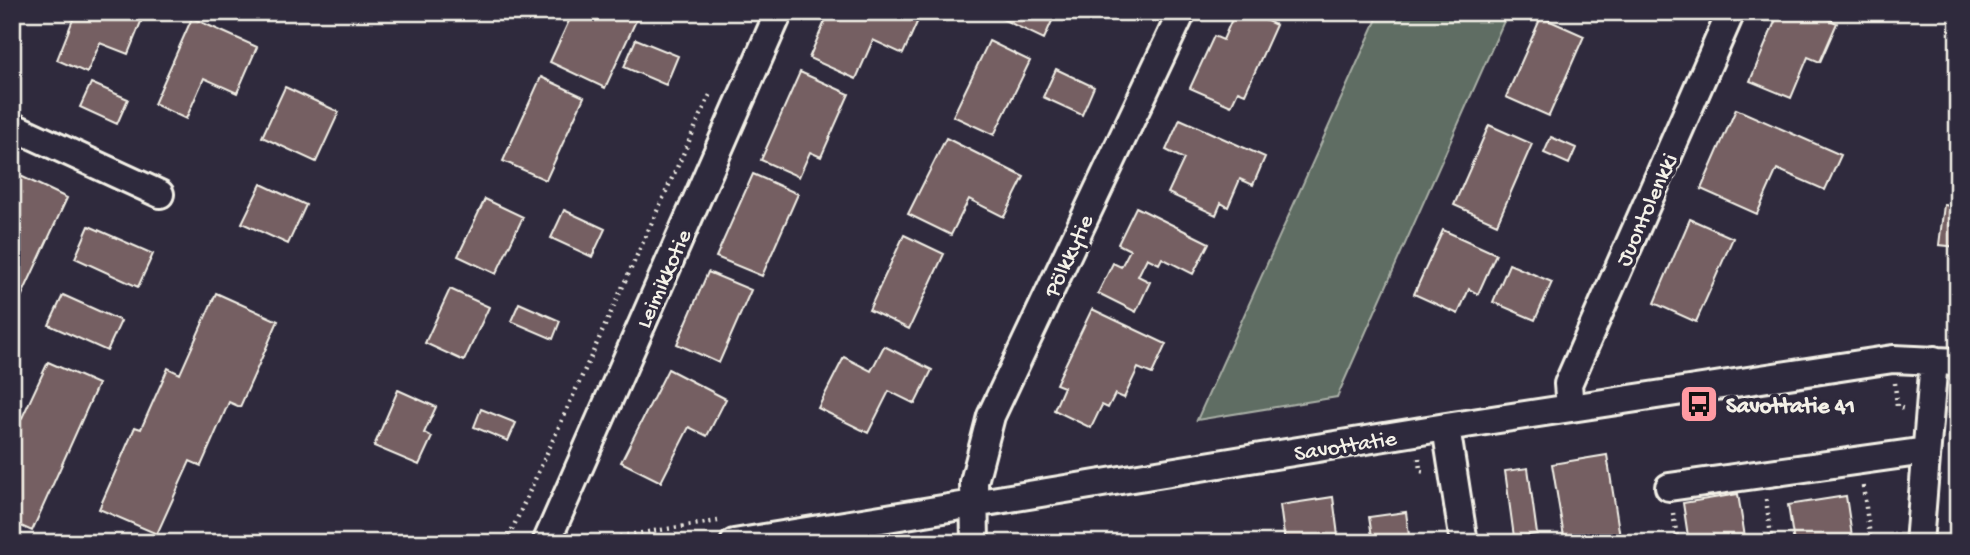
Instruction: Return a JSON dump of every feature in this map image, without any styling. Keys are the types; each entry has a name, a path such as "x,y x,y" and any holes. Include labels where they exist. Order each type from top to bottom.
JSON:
{"street":[{"name":"Leimikkotie","path":"546,543 779,12"},
{"name":"Pölkkytie","path":"975,543 974,482 991,416 1182,12"},
{"name":"Juontolenkki","path":"1570,408 1568,384 1731,12"},
{"path":"12,126 160,194"},
{"name":"Savottatie","path":"734,543 1446,427 1893,359 1946,361"},
{"path":"1919,543 1926,451 1946,361"},
{"path":"1446,427 1464,543"},
{"path":"1669,488 1926,451"}],"path":[{"path":"506,543 713,88"},
{"path":"1860,460 1871,543"},
{"path":"1762,474 1772,543"}],"green space":[{"path":"1380,12 1508,12 1337,397 1197,420"}],"building":[{"path":"76,12 145,12 128,54 100,43 87,73 57,60"},
{"path":"573,12 640,12 605,88 550,62"},
{"path":"829,12 905,12 919,18 903,54 873,40 856,79 809,58"},
{"path":"998,12 1056,12 1044,39 996,16"},
{"path":"1109,12 1128,12 1125,20"},
{"path":"1235,12 1247,12 1276,25 1245,94 1238,91 1231,106 1190,88 1214,36 1223,40"},
{"path":"1779,12 1812,12 1837,23 1820,62 1808,57 1791,98 1750,81"},
{"path":"1541,17 1584,36 1549,116 1506,97"},
{"path":"192,18 257,47 237,93 204,78 186,119 154,104"},
{"path":"636,39 678,56 666,85 624,67"},
{"path":"989,41 1030,61 994,135 953,116"},
{"path":"1056,69 1094,87 1082,115 1043,97"},
{"path":"800,72 849,94 821,157 810,152 799,177 761,160"},
{"path":"541,77 584,97 546,180 503,161"},
{"path":"91,83 128,99 117,124 80,107"},
{"path":"285,87 339,112 316,162 262,137"},
{"path":"1736,109 1841,155 1825,190 1777,169 1757,214 1701,189"},
{"path":"1180,119 1265,157 1253,185 1240,179 1228,207 1221,203 1216,215 1168,193 1184,159 1166,150"},
{"path":"1489,125 1532,144 1497,224 1454,205"},
{"path":"1551,137 1576,148 1569,164 1544,153"},
{"path":"946,138 1024,177 1004,217 969,199 951,235 908,214"},
{"path":"12,172 67,198 12,317"},
{"path":"753,174 798,194 762,276 716,257"},
{"path":"261,184 306,205 288,244 242,223"},
{"path":"485,199 523,217 496,274 458,256"},
{"path":"1944,205 1958,207 1958,247 1939,245"},
{"path":"1136,207 1209,243 1193,274 1162,258 1159,264 1147,258 1138,276 1150,282 1136,312 1098,293 1113,263 1121,267 1130,250 1118,244"},
{"path":"564,210 605,229 592,257 551,238"},
{"path":"1690,219 1733,238 1696,322 1654,303"},
{"path":"89,226 153,254 138,287 75,258"},
{"path":"1443,230 1496,254 1478,294 1469,289 1458,314 1414,294"},
{"path":"904,235 944,254 909,329 869,310"},
{"path":"1509,264 1552,282 1535,320 1493,302"},
{"path":"708,272 751,290 719,363 677,344"},
{"path":"450,289 489,307 464,361 425,343"},
{"path":"216,293 278,321 240,407 229,402 201,466 190,461 157,534 99,509 135,427 141,429 168,368 180,374"},
{"path":"63,295 121,321 107,351 49,325"},
{"path":"519,303 560,321 553,339 511,321"},
{"path":"1092,309 1166,344 1152,374 1138,368 1124,398 1115,394 1108,408 1102,405 1091,428 1054,410 1064,387 1056,384"},
{"path":"884,346 932,370 915,404 889,391 868,433 818,408 844,357 871,371"},
{"path":"48,362 98,384 32,531 12,522 12,413 22,418"},
{"path":"668,369 726,399 707,436 689,427 661,482 621,462"},
{"path":"398,390 436,407 424,433 432,437 419,465 374,446"},
{"path":"481,409 516,423 508,441 474,427"},
{"path":"1607,455 1621,543 1565,543 1552,464"},
{"path":"1528,468 1537,534 1514,537 1505,471"},
{"path":"1738,494 1746,543 1689,543 1683,503"},
{"path":"1846,496 1853,543 1794,543 1788,505"},
{"path":"1333,497 1339,543 1285,543 1280,505"},
{"path":"1406,512 1410,543 1373,543 1369,517"}],"place":[{"name":"Savottatie 41","path":"1699,404"}]}
